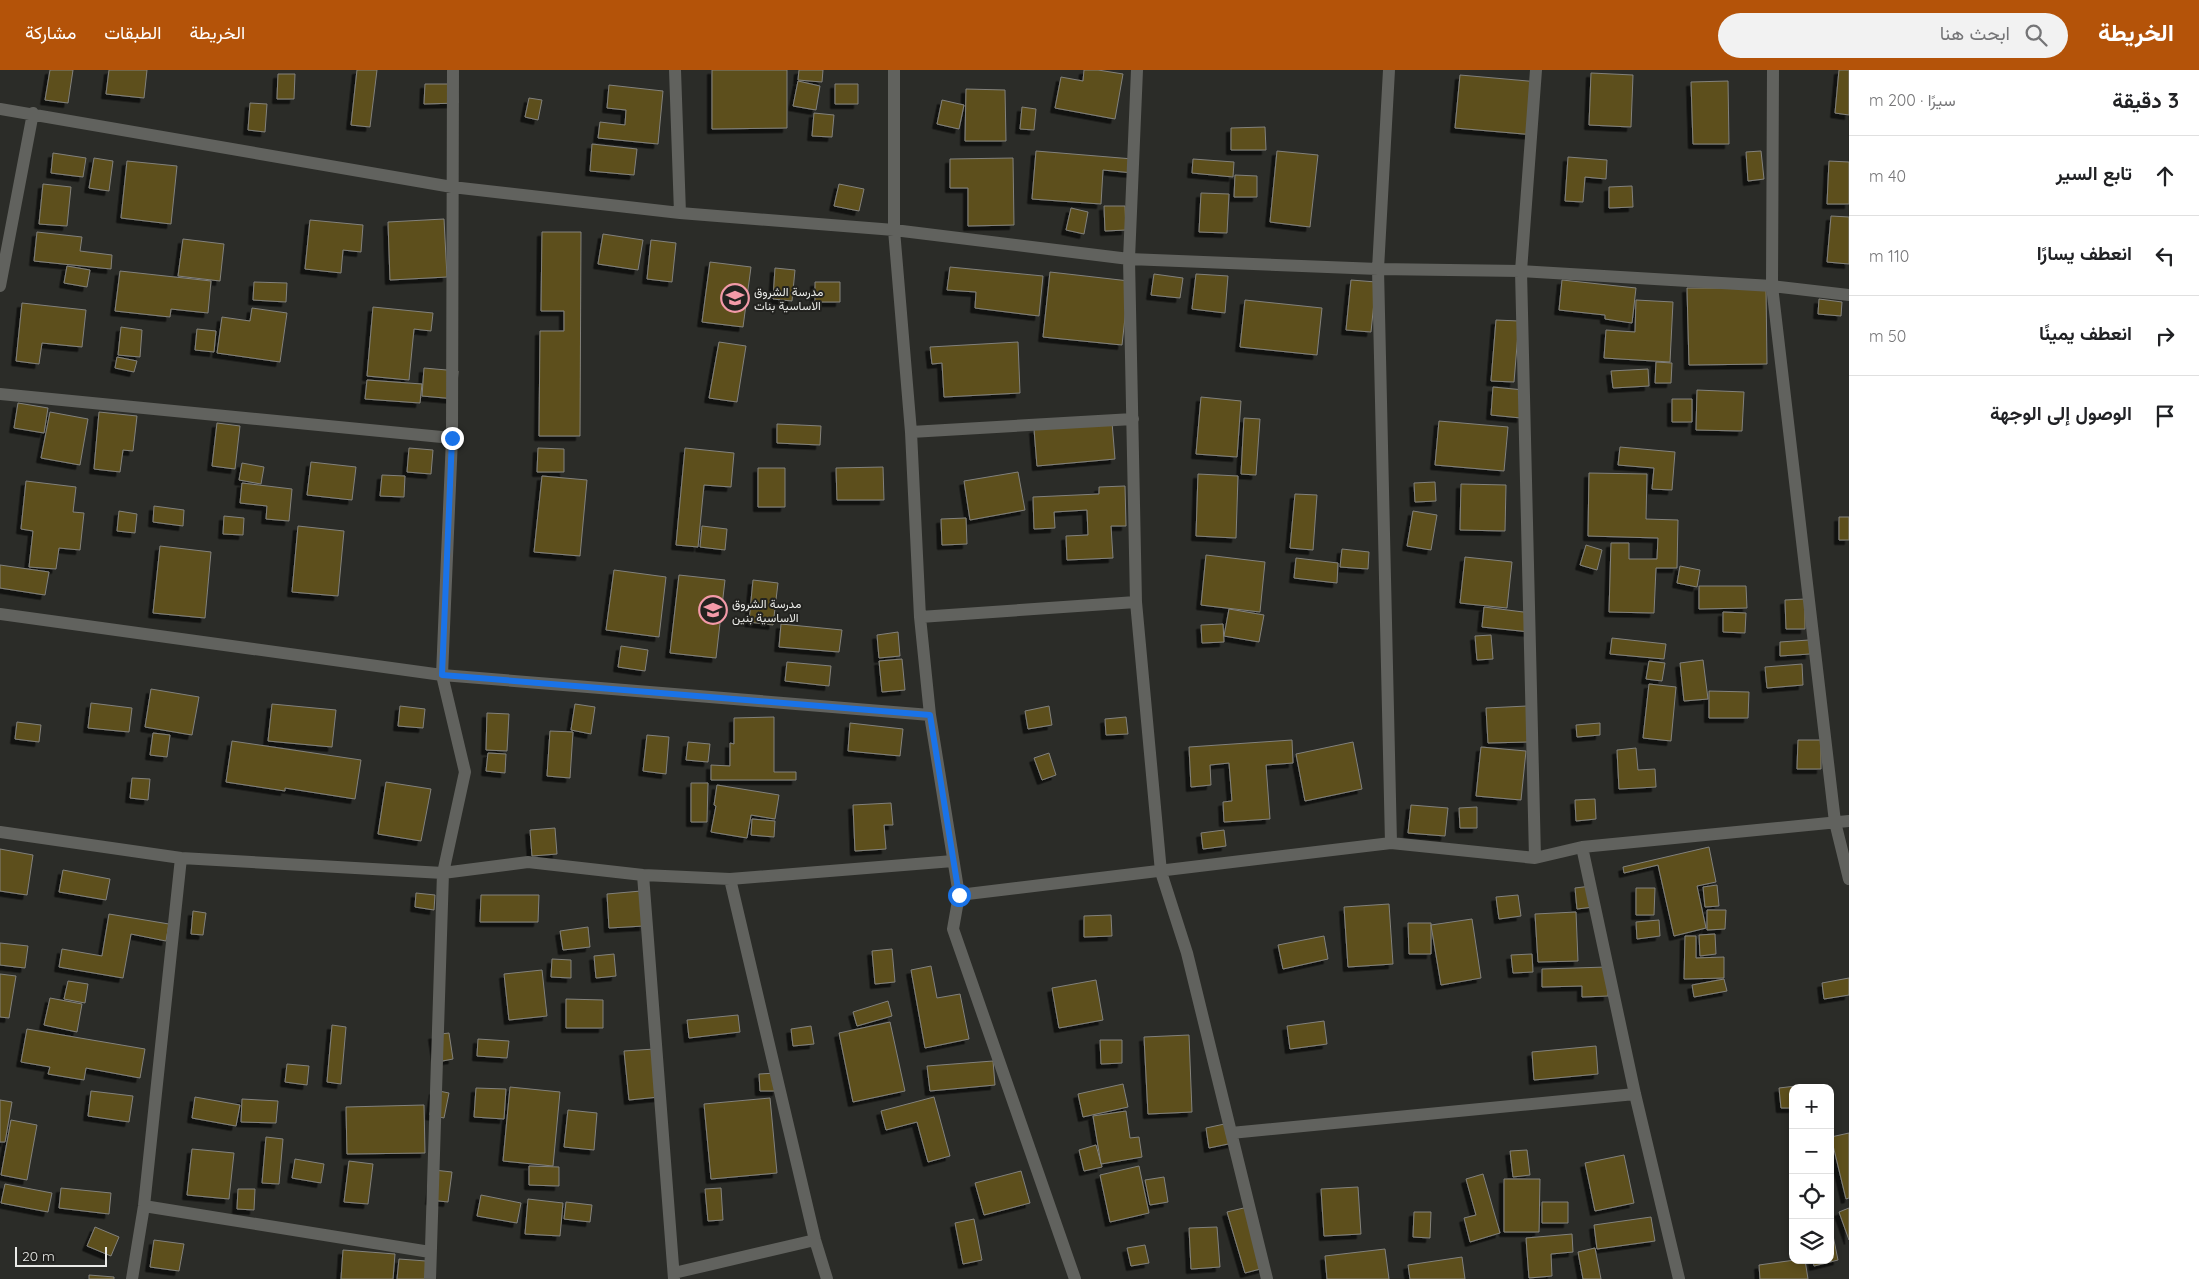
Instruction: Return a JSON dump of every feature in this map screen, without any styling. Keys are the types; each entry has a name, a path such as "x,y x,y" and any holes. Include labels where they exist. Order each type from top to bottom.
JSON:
{"street":[{"path":"430,1279 443,873 465,772 442,675 452,438 453,70"},
{"path":"675,70 680,214"},
{"path":"894,70 894,230 911,432 920,617 930,715 959,895 953,929 1075,1279"},
{"path":"1137,70 1129,258 1136,602 1161,872 1187,953 1267,1279"},
{"path":"1389,70 1378,269 1391,843"},
{"path":"1535,858 1521,271 1536,70"},
{"path":"1773,70 1772,286 1835,822 1849,879"},
{"path":"0,109 452,187 680,214 894,230 1129,258 1378,269 1521,271 1772,286 1849,295"},
{"path":"0,286 33,114"},
{"path":"0,394 452,438"},
{"path":"911,432 1133,419"},
{"path":"920,617 1136,602"},
{"path":"0,614 442,675 930,715"},
{"path":"959,895 1391,843 1535,858 1582,847 1849,821"},
{"path":"0,832 181,858 443,873 528,862 643,875 730,879 952,860"},
{"path":"1582,847 1634,1094 1679,1279"},
{"path":"132,1279 144,1206 181,858"},
{"path":"643,875 674,1276 815,1240"},
{"path":"730,879 815,1240 827,1279"},
{"path":"1231,1133 1634,1094"},
{"path":"144,1206 430,1252"}],"building":[{"path":"50,70 73,70 68,103 45,100"},
{"path":"109,70 147,70 144,98 106,94"},
{"path":"357,70 377,70 370,127 351,125"},
{"path":"712,70 787,70 787,128 712,129"},
{"path":"799,70 823,70 822,82 798,80"},
{"path":"1084,70 1123,74 1115,119 1055,108 1061,77 1083,81"},
{"path":"1839,70 1849,70 1849,115 1835,113"},
{"path":"1591,73 1633,75 1631,127 1589,125"},
{"path":"278,74 295,74 294,99 277,99"},
{"path":"1460,75 1539,82 1535,135 1455,128"},
{"path":"798,81 820,86 816,110 793,106"},
{"path":"1728,81 1729,144 1693,144 1691,82"},
{"path":"425,84 457,84 458,103 424,104"},
{"path":"835,84 858,84 858,104 835,104"},
{"path":"609,85 663,91 658,144 598,138 600,122 625,125 626,110 607,108"},
{"path":"966,89 1005,90 1006,141 965,141"},
{"path":"529,98 542,100 538,120 525,117"},
{"path":"942,100 964,105 959,129 937,124"},
{"path":"250,103 267,104 265,132 248,130"},
{"path":"1022,107 1036,109 1034,130 1020,129"},
{"path":"814,113 834,115 832,137 812,136"},
{"path":"1265,127 1266,150 1231,150 1231,128"},
{"path":"592,144 637,149 634,175 590,171"},
{"path":"1036,151 1133,159 1133,173 1103,170 1101,204 1032,199"},
{"path":"1277,151 1318,155 1310,227 1270,222"},
{"path":"1761,151 1764,179 1748,181 1746,152"},
{"path":"53,153 86,158 83,177 51,173"},
{"path":"1568,157 1607,160 1606,179 1585,177 1583,202 1565,201"},
{"path":"94,158 113,161 109,191 89,188"},
{"path":"1013,158 1014,225 968,226 968,188 950,188 950,159"},
{"path":"1193,159 1234,162 1233,177 1192,173"},
{"path":"127,161 177,166 171,224 121,218"},
{"path":"1829,161 1849,162 1849,204 1827,204"},
{"path":"1235,175 1257,176 1257,197 1234,197"},
{"path":"43,184 71,187 67,226 39,224"},
{"path":"839,184 864,189 859,211 834,206"},
{"path":"1632,186 1633,207 1609,208 1609,187"},
{"path":"1201,193 1229,194 1227,233 1199,232"},
{"path":"1104,206 1125,206 1126,230 1105,231"},
{"path":"1071,208 1088,212 1084,234 1066,230"},
{"path":"1831,216 1849,217 1849,264 1827,262"},
{"path":"444,219 447,277 390,280 388,222"},
{"path":"310,220 363,225 361,252 343,250 341,273 305,269"},
{"path":"37,232 82,237 80,251 112,255 111,269 34,261"},
{"path":"542,232 581,232 580,436 539,436 540,331 564,331 564,311 541,311"},
{"path":"603,234 643,240 638,270 598,264"},
{"path":"183,239 224,244 220,281 178,276"},
{"path":"651,240 676,243 672,282 647,279"},
{"path":"710,262 751,267 743,327 702,322"},
{"path":"67,266 90,270 87,287 64,283"},
{"path":"950,267 1043,276 1039,316 975,308 976,292 947,290"},
{"path":"775,268 795,270 792,301 773,299"},
{"path":"120,271 211,281 208,313 171,309 170,317 115,311"},
{"path":"1050,272 1129,281 1122,345 1043,337"},
{"path":"1154,274 1183,278 1180,298 1151,295"},
{"path":"1196,274 1228,276 1225,313 1192,309"},
{"path":"1351,280 1376,282 1371,332 1346,330"},
{"path":"1562,280 1636,288 1632,323 1605,319 1605,315 1559,310"},
{"path":"254,282 287,283 286,302 253,300"},
{"path":"815,282 840,282 840,302 815,302"},
{"path":"1687,288 1766,288 1767,364 1689,365"},
{"path":"1819,299 1842,302 1841,316 1818,314"},
{"path":"1245,300 1322,308 1317,355 1240,347"},
{"path":"1636,300 1673,302 1670,362 1604,358 1606,330 1635,332"},
{"path":"22,303 86,310 82,347 42,343 39,364 16,361"},
{"path":"373,307 433,313 431,331 414,329 409,380 367,376"},
{"path":"252,308 287,313 280,362 217,353 222,317 250,321"},
{"path":"1496,320 1519,321 1514,382 1491,381"},
{"path":"121,327 142,330 140,357 118,355"},
{"path":"197,329 216,331 214,352 195,350"},
{"path":"719,342 746,346 737,402 709,398"},
{"path":"1018,342 1020,393 944,397 942,363 932,364 930,347"},
{"path":"117,357 137,361 134,372 115,368"},
{"path":"1656,362 1672,363 1671,383 1655,383"},
{"path":"424,368 458,371 456,399 422,396"},
{"path":"1648,369 1649,386 1613,388 1611,371"},
{"path":"367,380 422,384 420,403 365,399"},
{"path":"1493,387 1524,390 1521,418 1491,415"},
{"path":"1697,390 1744,392 1742,431 1696,430"},
{"path":"1201,397 1241,401 1237,457 1196,454"},
{"path":"1672,399 1692,399 1692,422 1672,422"},
{"path":"18,403 48,408 44,433 14,428"},
{"path":"50,412 88,419 80,465 41,458"},
{"path":"99,412 137,416 133,451 123,450 120,472 94,469"},
{"path":"1244,418 1260,419 1256,475 1241,474"},
{"path":"1439,421 1508,427 1504,471 1435,465"},
{"path":"1112,422 1115,459 1037,466 1034,429"},
{"path":"217,423 240,426 235,469 212,466"},
{"path":"777,424 821,426 820,445 777,443"},
{"path":"1620,447 1675,452 1672,490 1652,489 1654,468 1618,465"},
{"path":"409,448 433,450 431,474 407,472"},
{"path":"538,448 564,449 564,472 537,472"},
{"path":"685,448 734,453 731,487 704,485 698,547 676,545"},
{"path":"311,462 356,467 352,500 307,495"},
{"path":"242,463 264,467 261,484 239,480"},
{"path":"883,467 884,500 837,500 836,468"},
{"path":"758,468 785,468 785,507 758,507"},
{"path":"1018,472 1025,510 970,520 964,481"},
{"path":"1589,473 1647,474 1646,519 1678,520 1677,568 1656,568 1654,613 1609,612 1611,543 1629,543 1629,559 1657,559 1658,538 1588,536"},
{"path":"1198,474 1238,476 1236,538 1196,536"},
{"path":"382,475 405,476 404,497 380,496"},
{"path":"542,476 587,480 580,556 534,552"},
{"path":"26,481 76,487 73,512 84,513 80,550 59,548 56,569 29,567 33,531 21,529"},
{"path":"1435,482 1436,501 1415,502 1414,483"},
{"path":"242,483 292,489 289,521 266,519 267,506 240,503"},
{"path":"1461,484 1506,485 1505,531 1460,530"},
{"path":"1125,486 1126,526 1111,526 1113,558 1067,560 1066,536 1088,535 1087,510 1054,512 1055,528 1034,529 1033,497 1099,494 1099,487"},
{"path":"1295,494 1317,495 1313,550 1290,548"},
{"path":"154,506 184,510 183,526 153,522"},
{"path":"119,511 137,514 135,533 117,531"},
{"path":"1413,511 1437,515 1431,550 1407,546"},
{"path":"224,516 244,518 243,535 223,534"},
{"path":"1839,517 1849,517 1849,540 1839,540"},
{"path":"966,518 967,544 942,545 941,519"},
{"path":"298,526 344,531 338,596 292,592"},
{"path":"702,526 727,529 725,550 700,547"},
{"path":"1586,545 1602,550 1597,570 1580,565"},
{"path":"160,546 211,552 205,618 153,613"},
{"path":"1342,549 1369,552 1368,569 1340,567"},
{"path":"1206,555 1265,562 1260,612 1201,605"},
{"path":"1465,557 1512,562 1507,608 1460,603"},
{"path":"1296,558 1338,563 1337,583 1294,578"},
{"path":"0,565 49,572 45,595 0,588"},
{"path":"1680,566 1700,570 1697,587 1677,583"},
{"path":"614,570 666,577 659,637 606,630"},
{"path":"679,575 725,580 716,658 670,653"},
{"path":"753,580 778,583 773,625 749,622"},
{"path":"1699,586 1746,586 1747,608 1699,609"},
{"path":"1805,599 1805,629 1786,629 1785,600"},
{"path":"1484,607 1531,613 1530,632 1482,627"},
{"path":"1229,609 1264,615 1259,642 1224,636"},
{"path":"1723,612 1746,613 1745,633 1723,632"},
{"path":"781,624 842,630 839,652 779,647"},
{"path":"1223,624 1224,642 1202,643 1201,625"},
{"path":"898,632 900,656 879,658 877,635"},
{"path":"1491,635 1493,659 1477,660 1475,636"},
{"path":"1612,638 1666,644 1664,659 1610,654"},
{"path":"1809,640 1810,654 1780,656 1780,642"},
{"path":"621,646 648,650 645,671 618,667"},
{"path":"902,659 905,690 882,692 879,661"},
{"path":"1703,660 1708,699 1684,701 1680,663"},
{"path":"1649,661 1665,663 1662,681 1646,679"},
{"path":"787,662 831,666 829,686 785,681"},
{"path":"1802,664 1803,685 1767,688 1765,667"},
{"path":"1649,684 1676,687 1671,741 1643,738"},
{"path":"151,689 199,697 192,735 145,727"},
{"path":"1709,691 1749,692 1748,718 1709,718"},
{"path":"91,703 132,708 129,732 88,728"},
{"path":"272,704 336,710 332,747 268,741"},
{"path":"575,704 595,707 591,734 571,730"},
{"path":"400,706 425,709 423,728 398,726"},
{"path":"1049,706 1052,725 1028,729 1025,711"},
{"path":"1527,706 1528,742 1488,743 1486,708"},
{"path":"487,713 509,714 507,751 486,750"},
{"path":"774,717 774,772 796,772 796,780 711,780 711,765 730,766 730,743 734,744 734,718"},
{"path":"1126,717 1128,734 1106,735 1105,719"},
{"path":"17,722 41,725 39,742 15,739"},
{"path":"850,723 903,729 900,756 848,751"},
{"path":"1600,723 1600,735 1577,737 1576,725"},
{"path":"550,731 573,732 570,778 547,776"},
{"path":"153,733 170,735 167,757 150,755"},
{"path":"647,735 669,737 666,774 643,771"},
{"path":"1292,740 1293,763 1266,765 1270,819 1224,822 1223,802 1232,801 1229,763 1210,765 1211,785 1191,787 1189,747"},
{"path":"1798,740 1821,740 1821,769 1797,769"},
{"path":"232,741 361,760 355,799 285,788 285,791 226,782"},
{"path":"688,742 710,744 708,762 686,760"},
{"path":"1353,742 1362,789 1305,801 1296,754"},
{"path":"1481,747 1526,751 1521,800 1476,796"},
{"path":"1636,748 1638,770 1655,769 1656,787 1619,789 1617,750"},
{"path":"488,753 506,754 505,773 486,771"},
{"path":"1049,753 1056,775 1042,780 1034,758"},
{"path":"132,778 150,779 148,800 130,798"},
{"path":"386,782 431,789 421,841 378,834"},
{"path":"691,783 708,783 707,822 691,822"},
{"path":"717,785 779,795 775,819 751,815 747,838 711,832 716,806 714,805"},
{"path":"1595,799 1596,819 1576,821 1575,800"},
{"path":"891,803 893,825 884,825 886,849 855,851 853,805"},
{"path":"1411,805 1448,808 1445,836 1408,833"},
{"path":"1477,807 1477,828 1460,828 1459,808"},
{"path":"752,819 775,821 774,837 751,835"},
{"path":"555,828 557,854 532,856 530,830"},
{"path":"1224,830 1226,846 1203,849 1201,833"},
{"path":"1709,847 1716,882 1697,886 1706,928 1674,936 1658,865 1624,873 1623,867"},
{"path":"0,849 33,855 27,895 0,891"},
{"path":"63,870 110,879 106,900 59,892"},
{"path":"1717,885 1719,906 1705,907 1703,887"},
{"path":"1591,886 1593,907 1577,909 1575,888"},
{"path":"1636,888 1655,888 1654,915 1636,915"},
{"path":"641,891 644,926 609,928 607,894"},
{"path":"416,893 435,895 434,910 415,907"},
{"path":"481,895 539,895 538,922 480,922"},
{"path":"1518,895 1521,916 1499,919 1496,897"},
{"path":"1389,904 1393,964 1348,967 1344,907"},
{"path":"1707,910 1726,910 1725,929 1707,930"},
{"path":"193,911 206,913 203,935 191,934"},
{"path":"1576,912 1578,961 1538,962 1535,914"},
{"path":"109,914 169,924 166,941 131,934 123,978 59,967 62,949 102,956"},
{"path":"1111,915 1112,936 1084,937 1084,916"},
{"path":"1472,919 1481,978 1441,985 1431,925"},
{"path":"1659,920 1660,936 1637,939 1636,922"},
{"path":"1408,923 1431,923 1431,954 1409,954"},
{"path":"588,927 590,947 563,950 560,931"},
{"path":"1715,934 1716,954 1700,956 1699,935"},
{"path":"1324,936 1328,959 1283,969 1278,945"},
{"path":"1685,936 1696,936 1696,958 1724,957 1724,978 1684,979"},
{"path":"0,943 28,946 25,968 0,965"},
{"path":"892,949 895,982 875,984 872,951"},
{"path":"614,954 616,976 596,978 594,956"},
{"path":"1532,954 1533,972 1513,973 1511,955"},
{"path":"552,959 571,960 571,978 551,977"},
{"path":"931,966 937,998 960,994 969,1039 925,1048 911,970"},
{"path":"1607,967 1608,996 1582,997 1582,986 1542,987 1542,969"},
{"path":"542,970 547,1016 509,1020 504,974"},
{"path":"0,974 16,976 9,1018 0,1017"},
{"path":"1849,978 1849,995 1824,999 1822,983"},
{"path":"1724,979 1727,991 1694,997 1692,985"},
{"path":"1096,980 1103,1020 1059,1028 1052,988"},
{"path":"68,981 88,984 85,1003 64,999"},
{"path":"50,998 82,1004 77,1032 44,1025"},
{"path":"566,999 603,1000 603,1028 566,1028"},
{"path":"888,1001 892,1016 857,1026 853,1012"},
{"path":"738,1015 740,1032 689,1038 687,1020"},
{"path":"1324,1021 1327,1044 1290,1049 1287,1026"},
{"path":"890,1022 905,1091 853,1102 839,1033"},
{"path":"332,1025 346,1027 341,1084 327,1082"},
{"path":"811,1026 814,1044 793,1046 791,1029"},
{"path":"27,1029 145,1049 140,1078 86,1068 84,1080 48,1074 50,1067 21,1062"},
{"path":"449,1033 453,1059 437,1062 433,1035"},
{"path":"1189,1035 1192,1112 1148,1114 1144,1037"},
{"path":"478,1039 509,1041 507,1058 477,1056"},
{"path":"1100,1040 1122,1040 1122,1063 1101,1064"},
{"path":"1596,1046 1598,1074 1534,1080 1532,1052"},
{"path":"655,1049 659,1097 629,1100 624,1051"},
{"path":"993,1061 995,1085 930,1091 927,1066"},
{"path":"287,1064 309,1066 307,1085 285,1082"},
{"path":"777,1073 777,1091 760,1091 759,1074"},
{"path":"1123,1084 1128,1107 1083,1117 1078,1094"},
{"path":"510,1087 560,1092 553,1166 503,1161"},
{"path":"1789,1087 1789,1108 1781,1108 1779,1088"},
{"path":"476,1088 506,1089 504,1119 474,1117"},
{"path":"434,1090 449,1093 444,1118 430,1115"},
{"path":"91,1091 133,1096 129,1122 88,1116"},
{"path":"195,1097 240,1105 236,1126 192,1118"},
{"path":"934,1097 950,1156 928,1162 917,1122 886,1130 881,1111"},
{"path":"770,1098 777,1173 711,1179 704,1104"},
{"path":"242,1099 278,1101 276,1123 241,1122"},
{"path":"0,1100 12,1102 5,1142 0,1142"},
{"path":"424,1105 425,1153 347,1154 346,1107"},
{"path":"568,1110 597,1113 594,1150 564,1147"},
{"path":"1126,1111 1130,1138 1139,1137 1142,1157 1101,1164 1093,1116"},
{"path":"11,1120 37,1125 27,1180 1,1175"},
{"path":"1229,1123 1233,1143 1209,1148 1206,1128"},
{"path":"1849,1133 1849,1198 1846,1199 1834,1149 1834,1136"},
{"path":"266,1137 283,1139 279,1184 262,1183"},
{"path":"1096,1145 1102,1167 1084,1171 1079,1150"},
{"path":"192,1149 234,1153 229,1199 187,1195"},
{"path":"1527,1150 1530,1175 1513,1177 1510,1151"},
{"path":"1624,1155 1634,1203 1595,1211 1585,1163"},
{"path":"295,1159 324,1164 321,1183 292,1178"},
{"path":"349,1161 373,1164 368,1204 344,1202"},
{"path":"529,1166 559,1167 559,1186 529,1185"},
{"path":"1139,1166 1149,1213 1110,1222 1100,1175"},
{"path":"434,1170 452,1172 448,1202 430,1200"},
{"path":"1021,1171 1030,1203 984,1215 975,1183"},
{"path":"1483,1174 1500,1233 1470,1242 1464,1218 1476,1215 1466,1179"},
{"path":"1164,1177 1168,1202 1150,1205 1145,1180"},
{"path":"1504,1179 1540,1179 1539,1232 1504,1232"},
{"path":"5,1184 52,1193 48,1212 1,1203"},
{"path":"1358,1187 1361,1234 1324,1236 1321,1189"},
{"path":"61,1188 111,1193 109,1214 59,1208"},
{"path":"721,1188 723,1220 708,1221 705,1189"},
{"path":"238,1189 255,1189 254,1210 237,1209"},
{"path":"481,1195 521,1203 517,1223 477,1216"},
{"path":"528,1199 563,1203 560,1236 525,1234"},
{"path":"566,1202 592,1205 590,1222 564,1219"},
{"path":"1542,1202 1568,1202 1568,1223 1542,1223"},
{"path":"1252,1206 1268,1267 1245,1273 1227,1212"},
{"path":"1849,1208 1849,1240 1839,1212"},
{"path":"1414,1212 1431,1212 1430,1238 1413,1237"},
{"path":"1651,1217 1655,1241 1597,1249 1594,1225"},
{"path":"974,1219 982,1260 963,1264 955,1223"},
{"path":"95,1227 119,1237 111,1256 87,1246"},
{"path":"1217,1227 1220,1267 1191,1269 1189,1228"},
{"path":"1572,1234 1573,1252 1551,1254 1552,1276 1529,1278 1526,1238"},
{"path":"154,1240 184,1244 179,1271 150,1267"},
{"path":"1834,1240 1838,1260 1834,1261"},
{"path":"1145,1245 1149,1263 1131,1266 1127,1248"},
{"path":"1595,1248 1601,1279 1583,1279 1578,1252"},
{"path":"1385,1249 1389,1279 1327,1279 1325,1256"},
{"path":"343,1250 395,1254 393,1279 341,1279"},
{"path":"1462,1257 1465,1279 1410,1279 1408,1265"},
{"path":"399,1259 426,1261 425,1279 397,1279"},
{"path":"1789,1261 1789,1264 1806,1264 1808,1279 1760,1279 1759,1265"},
{"path":"89,1275 114,1277 114,1279 89,1279"}],"place":[{"name":"مدرسة الشروق الاساسية بنات","path":"735,298"},
{"name":"مدرسة الشروق الاساسية بنين","path":"713,610"}],"route":[{"path":"452,438 442,675 930,715 959,895"}]}
